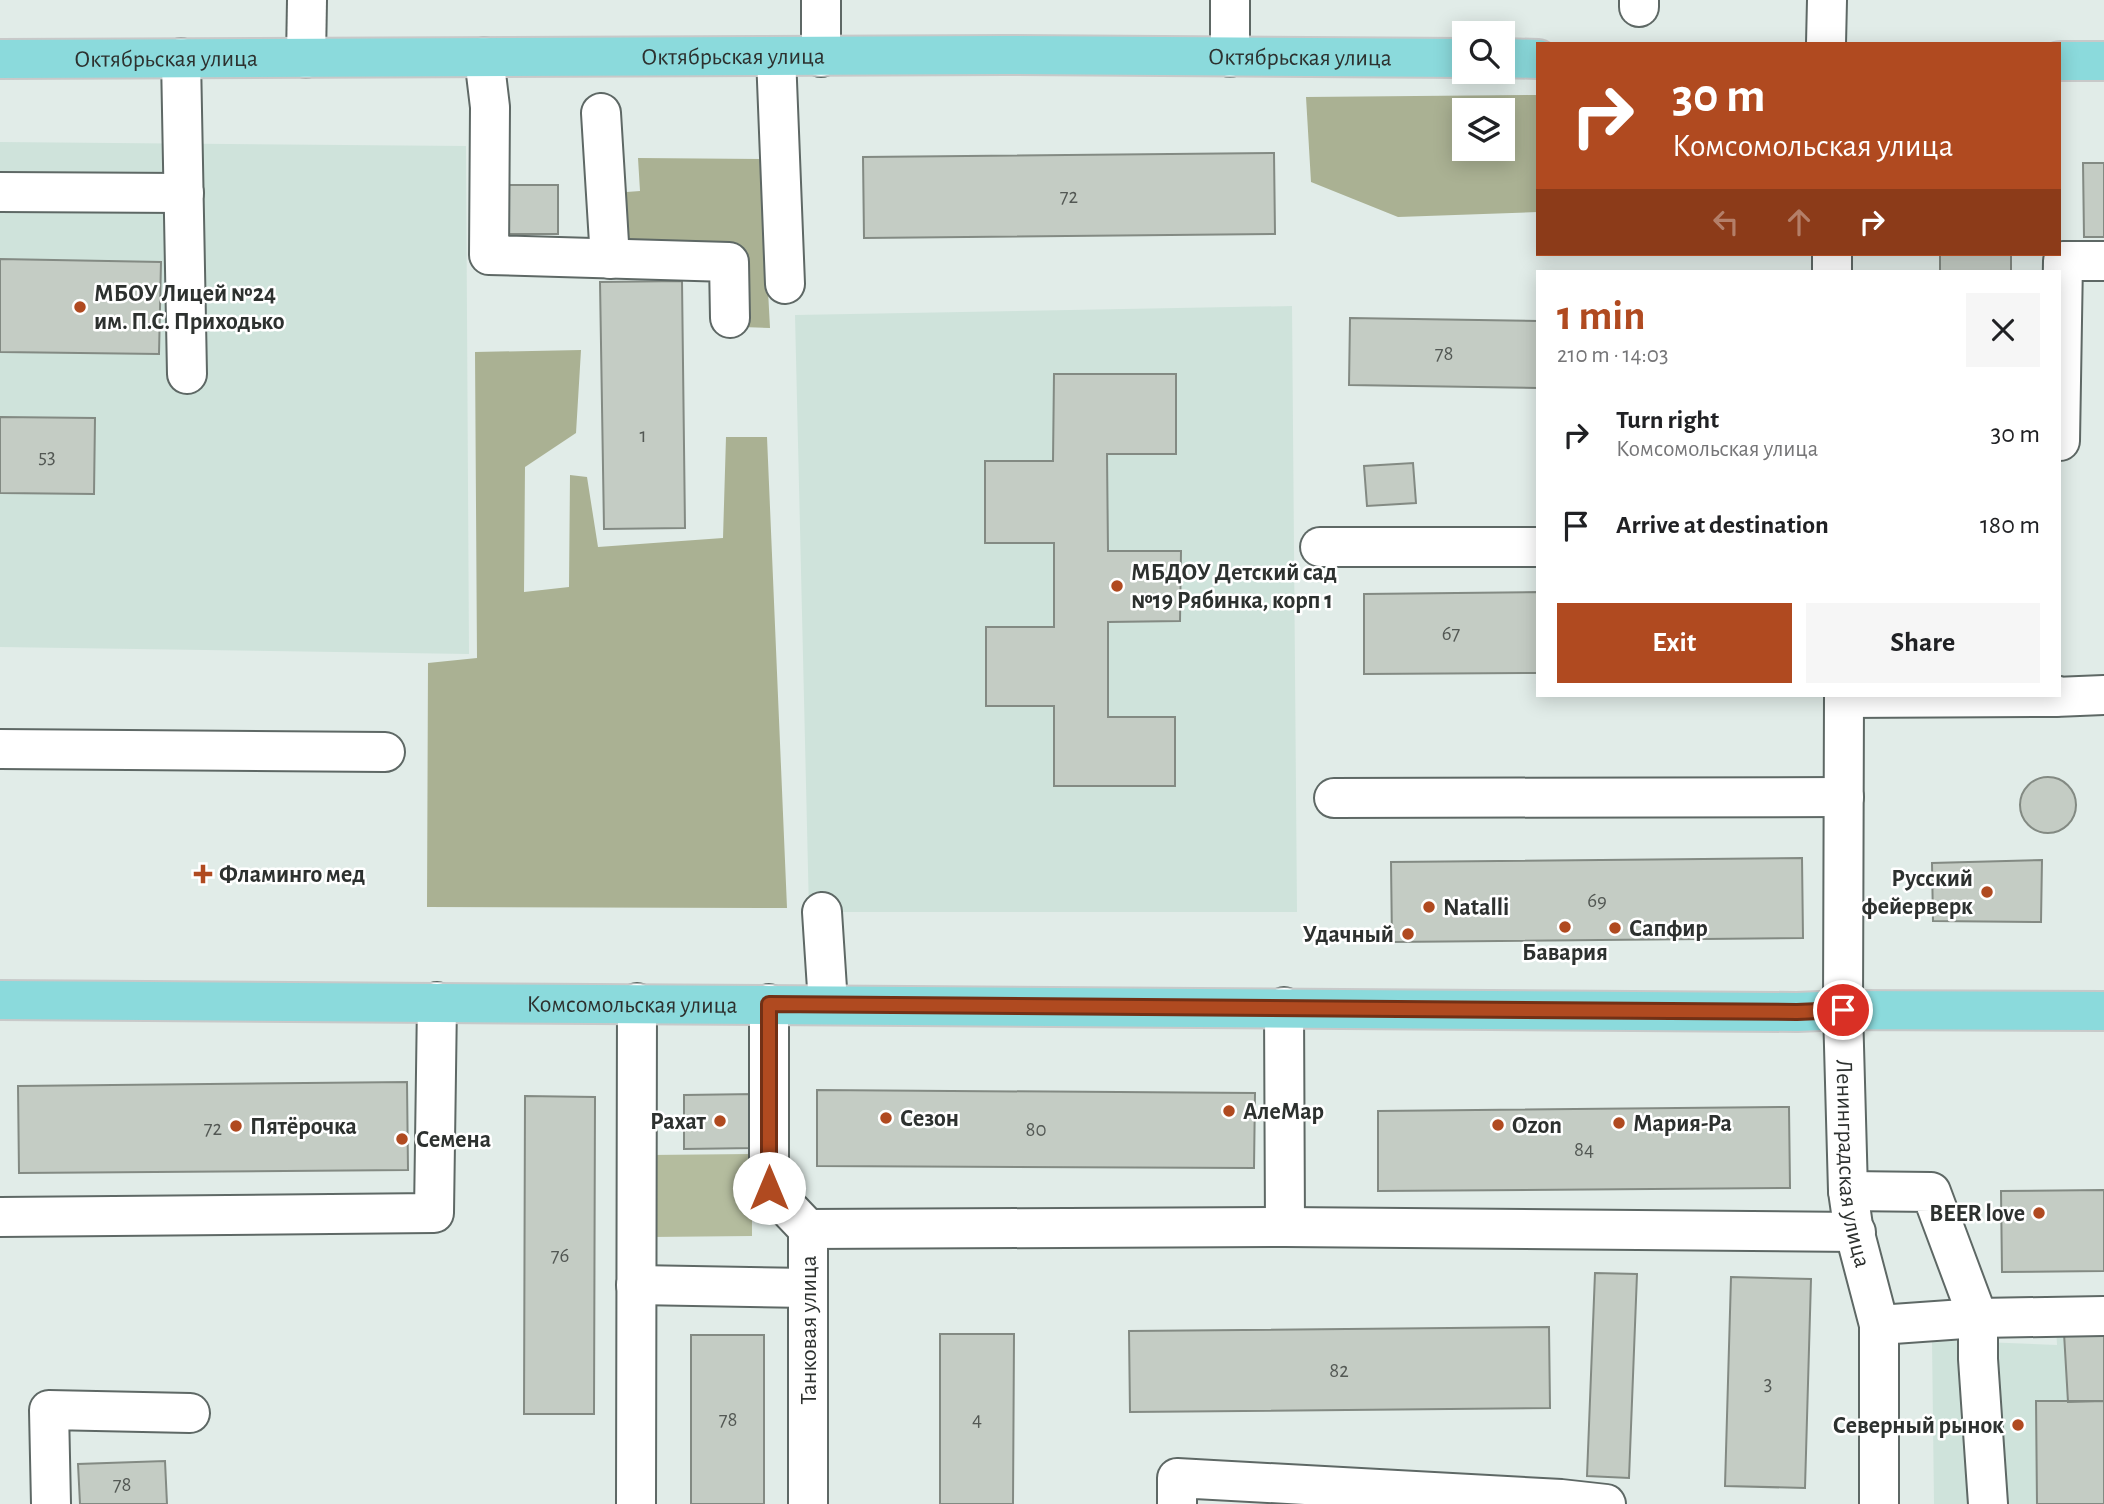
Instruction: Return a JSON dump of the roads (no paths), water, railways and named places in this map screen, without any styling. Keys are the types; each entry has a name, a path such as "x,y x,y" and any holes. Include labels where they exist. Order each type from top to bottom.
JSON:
{"main road":[{"name":"Октябрьская улица","path":"0,59 776,56 1452,58"},
{"path":"1515,58 1536,59"},
{"path":"2061,61 2104,61"},
{"name":"Комсомольская улица","path":"0,1000 1284,1006 1797,1012 2104,1011"}],"street":[{"path":"306,58 307,0"},
{"path":"821,0 821,57"},
{"path":"1230,0 1230,57"},
{"path":"1826,42 1827,0"},
{"path":"776,56 785,284"},
{"path":"484,57 491,107 489,255 729,262 730,318"},
{"path":"181,58 187,374"},
{"path":"601,113 610,258"},
{"path":"0,192 184,193"},
{"path":"2061,381 2063,261 2104,261"},
{"path":"1320,547 1536,547"},
{"path":"2061,696 2104,695"},
{"name":"Ленинградская улица","path":"1844,697 1843,1010 1848,1191 1879,1325 1880,1504"},
{"path":"0,749 385,752"},
{"path":"1334,799 1843,797"},
{"path":"822,912 828,1004"},
{"path":"0,1217 434,1213 437,1002"},
{"path":"636,1504 637,1003"},
{"name":"Танковая улица","path":"769,1004 769,1188 808,1229 808,1504"},
{"path":"1284,1006 1285,1227"},
{"path":"1848,1191 1931,1192 1978,1318 1978,1359 1988,1504"},
{"path":"808,1229 1285,1227 1856,1233"},
{"path":"636,1285 808,1288"},
{"path":"1879,1325 1978,1318 2104,1316"},
{"path":"51,1504 49,1410 190,1413"},
{"path":"1177,1504 1177,1478 1561,1499 1606,1504"}],"place":[{"name":"МБОУ Лицей №24 им. П.С. Приходько","path":"80,307"},
{"name":"МБДОУ Детский сад №19 Рябинка, корп 1","path":"1117,586"},
{"name":"Фламинго мед","path":"203,874"},
{"name":"Русский фейерверк","path":"1987,892"},
{"name":"Natalli","path":"1429,907"},
{"name":"Бавария","path":"1565,927"},
{"name":"Сапфир","path":"1615,928"},
{"name":"Удачный","path":"1408,934"},
{"name":"АлеМар","path":"1229,1111"},
{"name":"Сезон","path":"886,1118"},
{"name":"Рахат","path":"720,1121"},
{"name":"Мария-Ра","path":"1619,1123"},
{"name":"Ozon","path":"1498,1125"},
{"name":"Пятёрочка","path":"236,1126"},
{"name":"Семена","path":"402,1139"},
{"name":"BEER love","path":"2039,1213"},
{"name":"Северный рынок","path":"2018,1425"}]}
